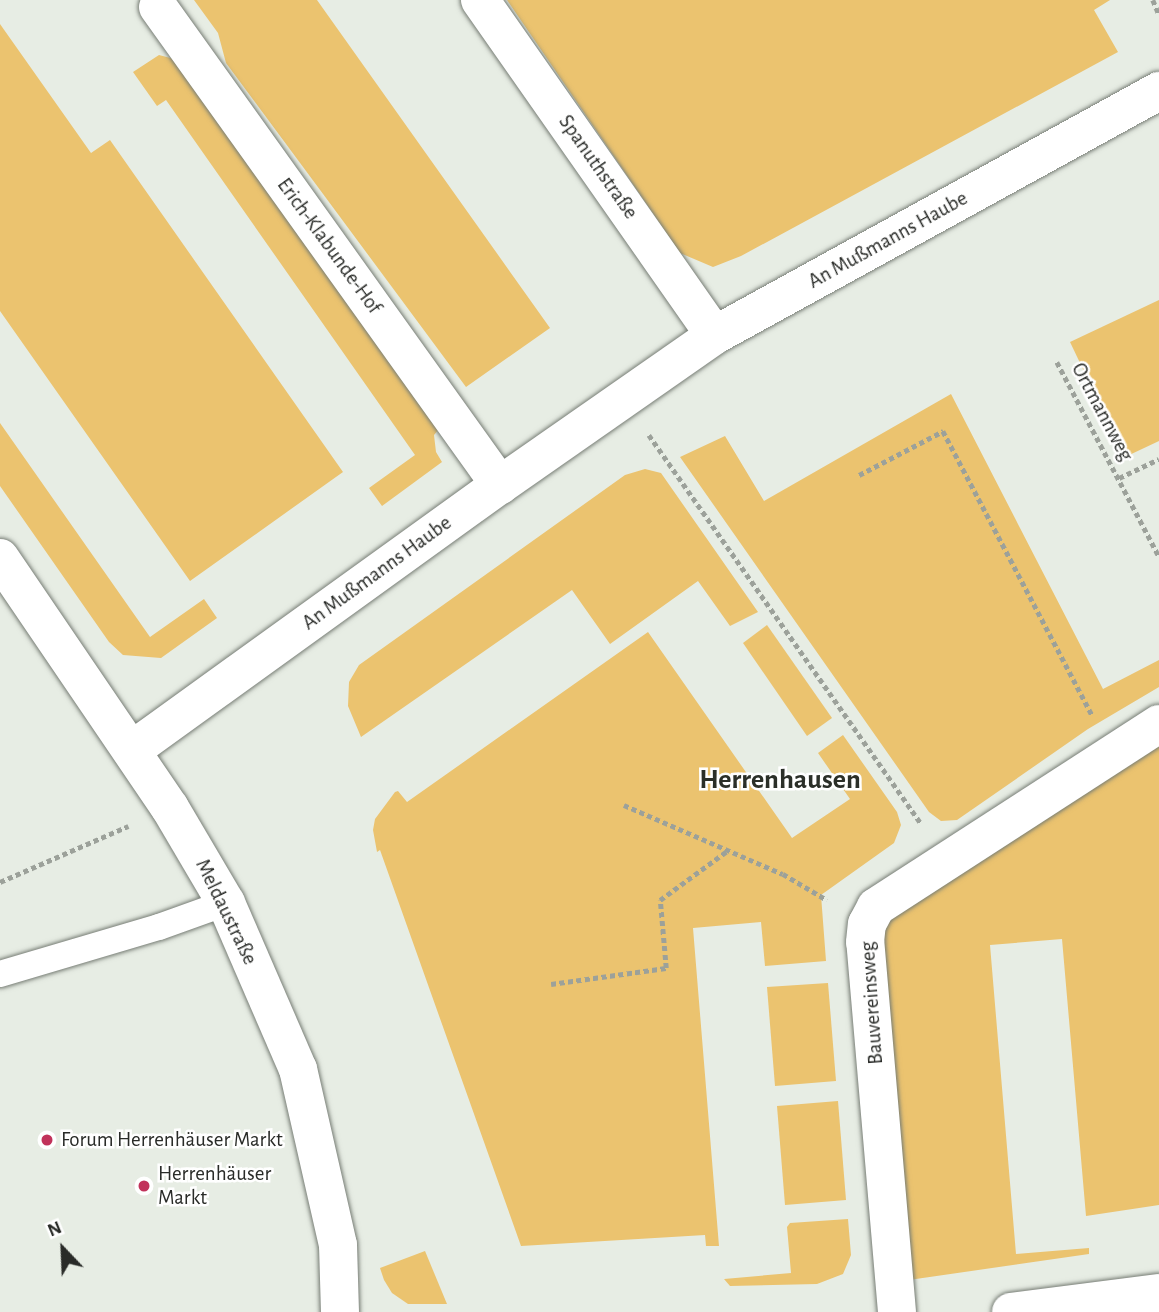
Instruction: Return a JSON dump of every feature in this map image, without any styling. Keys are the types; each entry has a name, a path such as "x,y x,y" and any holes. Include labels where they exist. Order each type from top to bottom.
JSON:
{"street":[{"name":"Spanuthstraße","path":"480,0 715,335"},
{"name":"Erich-Klabunde-Hof","path":"158,7 500,485"},
{"name":"An Mußmanns Haube","path":"132,750 500,485 715,335 1159,91"},
{"name":"Meldaustraße","path":"0,558 170,808 226,903 298,1069 338,1245 340,1312"},
{"name":"Bauvereinsweg","path":"897,1312 865,942 867,924 876,907 1159,724"},
{"path":"1011,1312 1159,1293"}],"lane":[{"path":"0,974 159,927 226,903"}],"path":[{"path":"1153,0 1159,14"},
{"name":"Ortmannweg","path":"1057,362 1159,556"},
{"path":"625,400 948,861"},
{"path":"859,475 943,431 1112,753"},
{"name":"Ortmannweg","path":"1118,478 1159,458"},
{"path":"624,805 783,874 867,924"},
{"path":"0,882 170,808"},
{"path":"551,984 666,968 660,900 728,850"}],"shaded area":[{"path":"194,0 317,0 550,328 466,387 226,63 218,33"},
{"path":"507,0 1110,0 1094,10 1118,52 741,256 713,267 680,253"},
{"path":"0,24 91,153 110,140 343,472 190,581 0,311"},
{"path":"159,55 178,60 443,424 434,435 436,452 442,462 382,506 369,488 415,455 166,100 157,106 133,72"},
{"path":"1159,300 1159,441 1125,457 1070,342"},
{"path":"951,394 1103,689 1159,660 1159,687 1088,729 957,820 941,821 929,812 680,457 725,436 764,501"},
{"path":"0,423 150,637 204,599 217,618 161,658 123,655 109,642 0,486"},
{"path":"645,469 661,473 758,612 730,626 698,581 610,644 572,590 361,737 348,706 349,682 359,665 625,475"},
{"path":"767,625 832,718 807,736 743,643"},
{"path":"648,632 792,838 850,799 818,753 843,735 897,812 901,825 894,843 821,895 826,961 765,966 761,922 693,928 719,1246 706,1246 705,1235 521,1246 380,850 377,852 373,830 375,819 395,792 398,791 407,802"},
{"path":"1159,724 1159,1205 1086,1216 1062,939 990,945 1016,1254 1089,1248 1089,1254 895,1282 876,907"},
{"path":"828,983 836,1081 775,1086 767,987"},
{"path":"838,1101 846,1200 785,1205 777,1106"},
{"path":"848,1219 851,1255 843,1274 817,1284 730,1286 724,1279 791,1273 787,1227 790,1223"},
{"path":"425,1251 447,1304 408,1304 392,1293 384,1280 380,1268"}],"place":[{"name":"Forum Herrenhäuser Markt","path":"47,1140"},
{"name":"Herrenhäuser Markt","path":"144,1186"}],"district":[{"name":"Herrenhausen","path":"780,780"}]}
